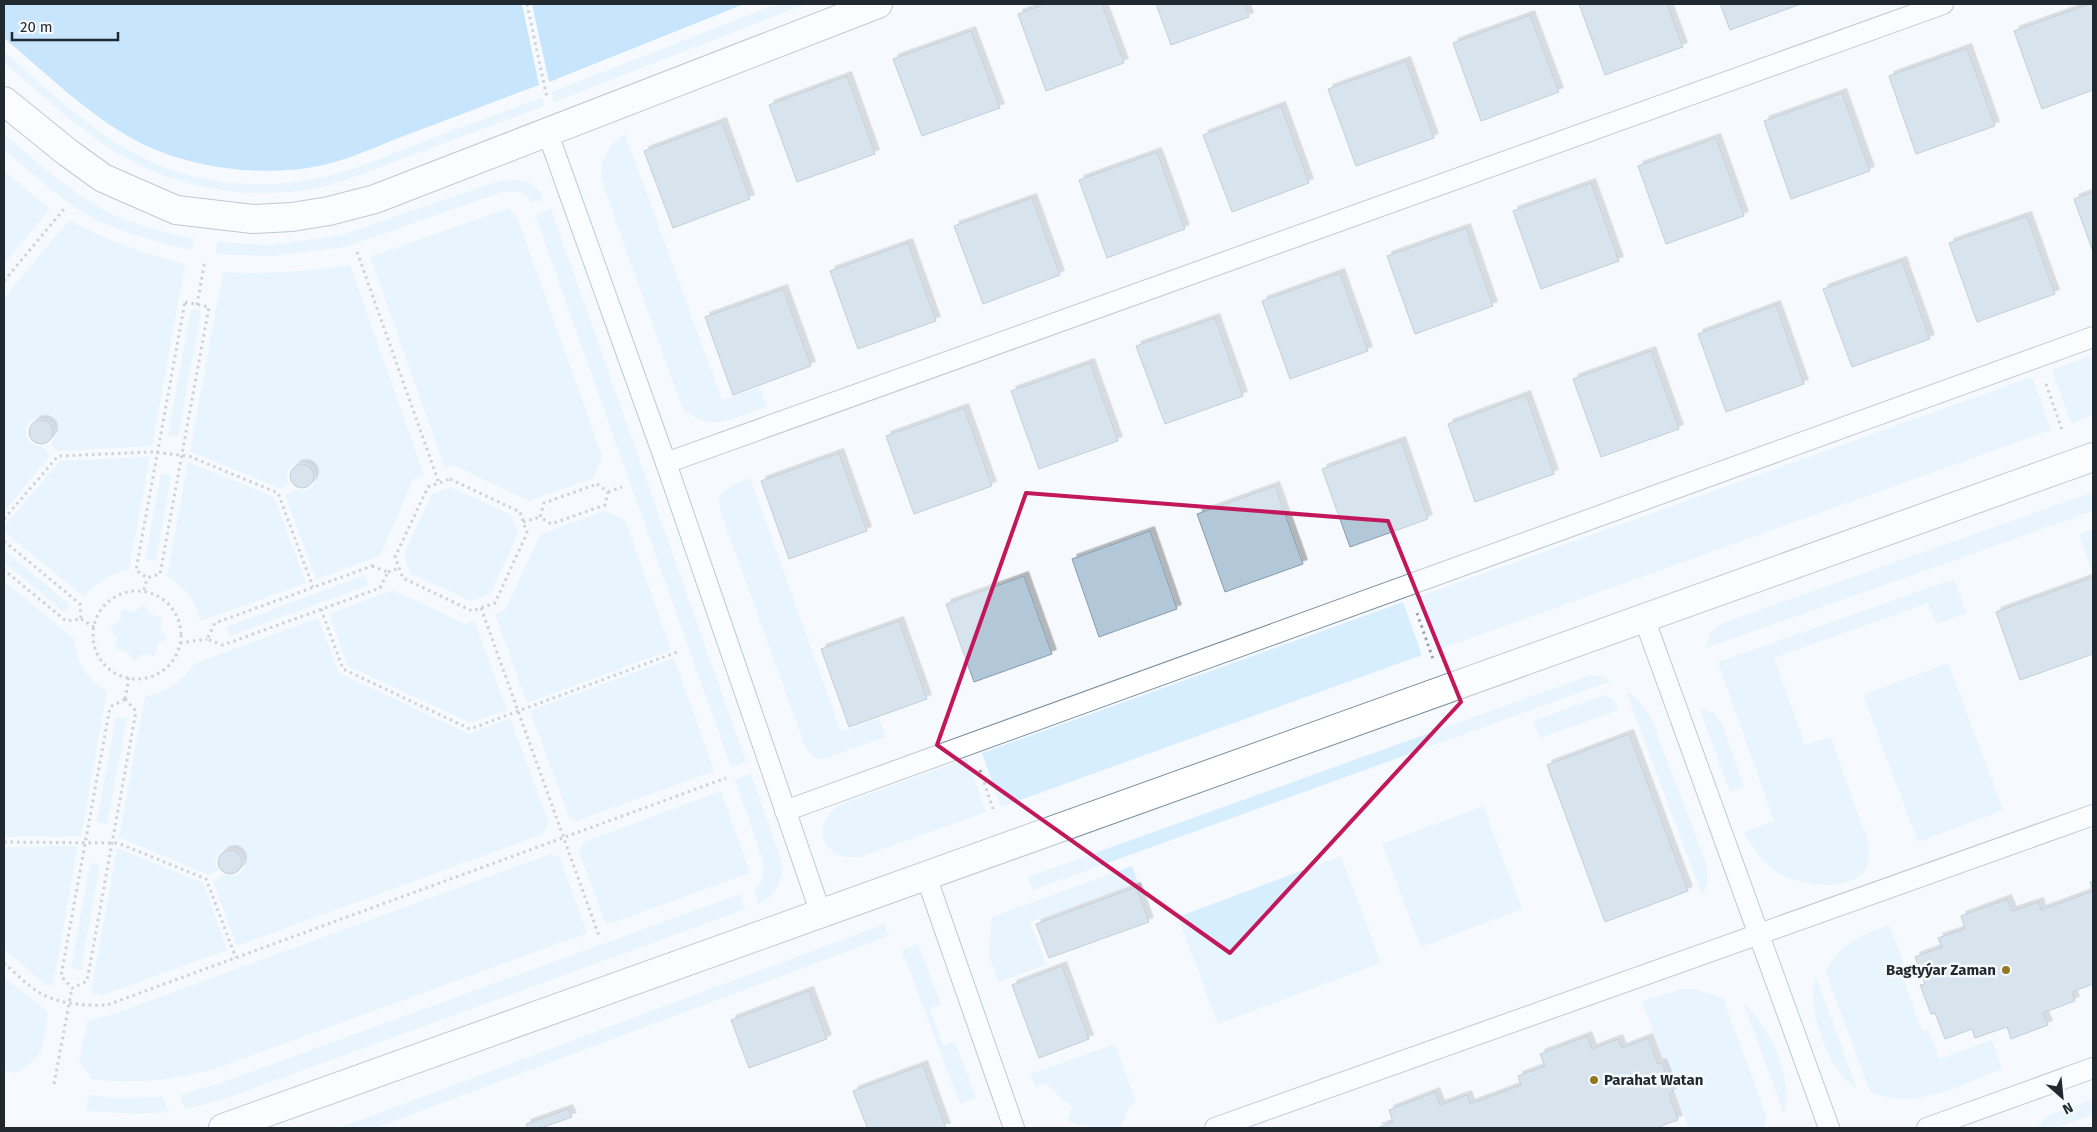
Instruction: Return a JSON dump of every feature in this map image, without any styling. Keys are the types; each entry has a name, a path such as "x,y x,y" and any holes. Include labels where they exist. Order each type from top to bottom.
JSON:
{"street":[{"path":"4,101 67,152 112,182 176,210 253,219 292,217 330,211 375,199 548,119 878,4"},
{"path":"223,1128 2093,457"}],"lane":[{"path":"666,464 1943,4"},
{"path":"548,119 821,914"},
{"path":"785,810 2093,337"},
{"path":"1644,618 1829,1128"},
{"path":"1216,1128 2093,815"},
{"path":"926,876 1014,1128"},
{"path":"1927,1128 2093,1068"}],"path":[{"path":"527,4 548,119"},
{"path":"4,281 64,209"},
{"path":"357,252 439,483"},
{"path":"197,305 205,260"},
{"path":"185,302 209,306 160,574 147,578 136,570 185,302"},
{"path":"2045,382 2061,426"},
{"path":"4,519 58,456 158,453 189,456 278,493 313,587"},
{"path":"450,479 520,512 528,534 495,603 472,611 403,578 395,557 428,487 439,483 450,479"},
{"path":"540,516 544,503 597,484 608,492"},
{"path":"608,492 622,486"},
{"path":"540,516 552,524 605,505 608,492"},
{"path":"523,522 540,516"},
{"path":"4,541 80,604 80,619"},
{"path":"207,639 215,623 372,566 388,572 399,568"},
{"path":"4,570 66,621 80,619 94,627"},
{"path":"180,643 207,639 223,645 380,588 388,572"},
{"path":"144,590 147,578"},
{"path":"144,590 158,595 176,612 181,623 180,643 174,660 165,669 154,676 142,679 129,678 117,674 106,667 99,657 94,645 94,627 101,609 109,600 120,593 144,590"},
{"path":"482,608 599,936"},
{"path":"1415,608 1431,652"},
{"path":"321,610 343,669 470,728 680,651"},
{"path":"125,699 129,678"},
{"path":"72,988 61,976 110,707 125,699"},
{"path":"72,988 87,981 136,711 125,699"},
{"path":"978,765 994,809"},
{"path":"4,963 38,992 51,998 89,1006 108,1005 726,778"},
{"path":"4,842 86,841 118,843 206,879 236,958"},
{"path":"54,1084 72,988"}],"highlighted area":[{"path":"1026,493 1388,521 1461,702 1230,953 937,745"}],"shaded area":[{"path":"4,4 522,4 539,85 332,163 308,168 264,171 219,167 175,157 154,149 117,130 84,106 4,38"},
{"path":"532,4 744,4 549,82"},
{"path":"777,4 806,4 554,102 552,92"},
{"path":"4,52 98,131 115,142 153,163 175,171 221,182 245,184 292,183 328,176 542,98 544,106 360,175 316,188 268,193 218,190 170,178 126,158 110,148 63,113 4,63"},
{"path":"4,134 53,175 92,203 106,211 149,228 194,239 191,250 103,223 76,208 51,190 4,150"},
{"path":"625,134 722,400 760,387 767,406 734,419 712,422 692,415 682,407 602,182 603,161 609,149"},
{"path":"4,171 50,209 4,264"},
{"path":"519,180 534,186 543,199 531,203 527,196 523,194 502,192 345,247 271,256 216,254 217,242 271,245 342,235 499,181"},
{"path":"509,208 517,217 602,456 593,478 529,501 453,465 445,468 370,257"},
{"path":"551,209 746,762 731,767 535,215"},
{"path":"69,220 126,246 185,264 152,446 57,451 51,444 56,434 56,426 44,418 30,421 26,427 27,437 34,444 43,447 50,456 4,511 4,298"},
{"path":"350,265 424,475 413,479 380,556 316,579 285,495 294,490 307,490 312,487 316,478 315,470 311,465 305,462 293,464 287,475 289,484 281,489 190,451 223,272 287,272"},
{"path":"191,309 201,311 178,437 168,435"},
{"path":"2093,355 2093,415 2071,423 2052,370"},
{"path":"2032,377 2051,430 1440,649 1421,596"},
{"path":"150,457 129,569 104,580 93,587 84,597 4,531 4,527 60,461"},
{"path":"188,462 274,497 306,583 200,621 199,614 189,595 167,576"},
{"path":"161,474 171,476 156,561 145,559"},
{"path":"750,478 841,732 879,718 886,737 823,759 815,758 806,749 720,510 719,497 722,493 733,485"},
{"path":"451,487 511,515 518,534 490,594 471,601 410,573 404,554 432,494"},
{"path":"2093,492 2093,511 1706,648 1711,632 1723,623"},
{"path":"605,511 625,520 671,650 527,703 495,614 505,610 541,534"},
{"path":"2093,529 2093,568 2091,569 2079,535"},
{"path":"4,550 70,605 64,612 4,562"},
{"path":"365,575 369,585 230,636 226,627"},
{"path":"1954,579 1966,613 1936,624 1928,603 1774,658 1805,745 1831,737 1869,845 1868,862 1864,872 1853,880 1843,883 1831,885 1806,883 1794,880 1775,871 1761,858 1744,832 1774,821 1718,662"},
{"path":"4,581 73,638 79,661 86,673 95,683 107,691 81,836 4,837"},
{"path":"393,590 465,624 474,621 507,710 471,723 348,666 329,614"},
{"path":"1403,602 1422,655 1001,807 982,753"},
{"path":"144,605 150,614 162,617 160,629 167,638 157,645 155,656 143,654 134,661 127,652 115,649 117,638 110,628 120,621 122,609 134,612"},
{"path":"318,618 339,673 469,734 510,718 549,823 543,834 237,946 213,881 224,875 235,876 241,872 245,863 244,855 240,850 228,848 222,850 217,855 218,870 209,875 119,837 145,697 173,686 194,664"},
{"path":"674,658 714,771 577,821 570,819 530,711"},
{"path":"1948,663 2003,810 1918,842 1863,695"},
{"path":"1591,675 1602,676 1611,681 1033,890 1028,877"},
{"path":"1626,691 1637,699 1651,718 1706,863 1707,880 1702,895"},
{"path":"1604,695 1614,700 1618,710 1540,738 1533,721"},
{"path":"1700,709 1714,713 1722,724 1744,787 1730,792"},
{"path":"116,717 127,718 107,824 97,822"},
{"path":"967,759 986,812 860,857 847,857 836,854 824,840 825,821 831,812 841,804"},
{"path":"751,774 782,863 780,882 774,892 759,904 754,889 759,886 762,879 764,863 735,780"},
{"path":"721,791 750,873 606,925 579,851 584,842"},
{"path":"1483,806 1522,909 1421,947 1382,844"},
{"path":"78,846 53,985 45,984 4,949 4,847"},
{"path":"117,848 203,883 227,950 103,995 91,993"},
{"path":"550,854 560,858 587,933 214,1069 184,1076 123,1082 92,1079 79,1061 88,1020 111,1015"},
{"path":"1341,856 1381,963 1218,1024 1178,917"},
{"path":"90,863 100,865 81,970 71,968"},
{"path":"1132,866 1138,883 1030,922 1046,965 999,982 989,956 992,917"},
{"path":"740,894 745,909 224,1099 185,1109 180,1095 218,1084"},
{"path":"884,924 888,936 375,1128 339,1128"},
{"path":"1889,925 1907,973 1902,975 1922,1031 1928,1029 1939,1059 1992,1040 2002,1069 1954,1088 1920,1098 1886,1097 1870,1091 1826,973 1837,954 1844,947 1869,932"},
{"path":"918,944 941,1005 930,1009 943,1046 955,1042 976,1098 960,1104 902,950"},
{"path":"4,977 48,1012 43,1041 38,1055 33,1061 15,1073 4,1070"},
{"path":"1816,977 1857,1089 1846,1080 1837,1068 1828,1054 1822,1039 1814,1006"},
{"path":"1682,989 1695,989 1723,998 1767,1118 1763,1128 1689,1128 1642,1001"},
{"path":"1743,1002 1762,1025 1777,1053 1785,1083 1786,1099 1784,1114"},
{"path":"1115,1044 1136,1103 1129,1106 1121,1128 1100,1128 1073,1123 1067,1120 1073,1107 1058,1096 1046,1083 1035,1087 1031,1074"},
{"path":"89,1095 118,1098 163,1097 168,1112 139,1114 87,1111"},
{"path":"2093,1099 2093,1115 2055,1128 2037,1128 2046,1117"}],"building":[{"path":"1045,4 1102,4 1124,63 1046,91 1018,14"},
{"path":"1156,4 1244,4 1249,17 1171,45"},
{"path":"1579,4 1667,4 1683,47 1605,75"},
{"path":"1720,4 1801,4 1730,30"},
{"path":"2089,4 2093,5 2093,90 2042,109 2014,31"},
{"path":"1530,15 1559,92 1481,121 1453,43"},
{"path":"971,31 1000,108 922,136 893,59"},
{"path":"1967,48 1995,126 1916,154 1889,76"},
{"path":"1406,61 1434,138 1356,166 1328,89"},
{"path":"847,76 875,154 797,182 769,105"},
{"path":"1842,93 1870,171 1791,199 1764,121"},
{"path":"1281,106 1309,183 1232,212 1203,135"},
{"path":"722,122 750,199 673,228 644,151"},
{"path":"1716,138 1744,216 1666,244 1638,166"},
{"path":"1157,152 1185,229 1107,258 1079,180"},
{"path":"1591,183 1619,261 1541,289 1513,211"},
{"path":"2093,192 2093,252 2074,199"},
{"path":"1032,198 1060,275 983,304 954,226"},
{"path":"2027,216 2055,294 1977,322 1949,243"},
{"path":"1466,228 1493,306 1415,334 1387,256"},
{"path":"908,243 936,321 858,349 830,271"},
{"path":"1902,261 1930,339 1852,367 1823,289"},
{"path":"1340,273 1368,351 1290,379 1262,301"},
{"path":"783,289 811,366 733,395 705,317"},
{"path":"1776,305 1804,384 1726,412 1698,334"},
{"path":"1215,318 1243,396 1165,424 1136,346"},
{"path":"1651,351 1679,429 1601,457 1573,379"},
{"path":"1090,363 1118,441 1039,469 1011,391"},
{"path":"1526,395 1554,474 1475,502 1448,424"},
{"path":"964,408 992,486 914,514 886,436"},
{"path":"41,420 46,421 52,427 52,437 46,443 41,444 36,443 30,437 29,432 30,427 36,421"},
{"path":"1401,441 1428,519 1350,547 1322,469"},
{"path":"839,453 867,531 789,559 761,481"},
{"path":"302,464 307,465 313,471 313,481 307,487 302,488 297,487 291,481 290,476 291,471 297,465"},
{"path":"1275,486 1303,564 1225,592 1197,514"},
{"path":"1150,531 1177,609 1099,637 1072,559"},
{"path":"1024,576 1052,654 974,682 946,604"},
{"path":"2093,577 2093,654 2020,680 1996,612"},
{"path":"899,621 927,699 849,727 821,649"},
{"path":"1629,734 1688,891 1605,922 1547,765"},
{"path":"230,850 235,851 241,857 241,867 235,873 230,874 225,873 219,867 218,862 219,857 225,851"},
{"path":"1136,887 1149,922 1049,958 1036,924"},
{"name":"Bagtyýar Zaman","path":"2093,891 2093,984 2072,992 2075,1001 2043,1013 2048,1025 2011,1039 2007,1027 1975,1038 1972,1029 1945,1039 1935,1013 1931,1014 1920,985 1925,984 1915,957 1942,947 1938,938 1965,929 1961,916 2007,899 2012,911 2039,902 2041,910"},
{"path":"1062,966 1089,1039 1039,1058 1012,985"},
{"path":"809,991 827,1039 749,1068 731,1020"},
{"name":"Parahat Watan","path":"1587,1036 1592,1049 1618,1039 1622,1048 1648,1038 1658,1064 1662,1063 1673,1092 1669,1094 1678,1120 1656,1128 1377,1128 1393,1122 1389,1110 1435,1092 1440,1105 1467,1095 1470,1104 1521,1085 1518,1076 1545,1066 1540,1054"},
{"path":"923,1065 946,1128 865,1128 867,1127 853,1091"},
{"path":"568,1109 572,1117 541,1128 527,1128 526,1124"}],"place":[{"name":"Bagtyýar Zaman","path":"2006,970"},
{"name":"Parahat Watan","path":"1594,1080"}]}
